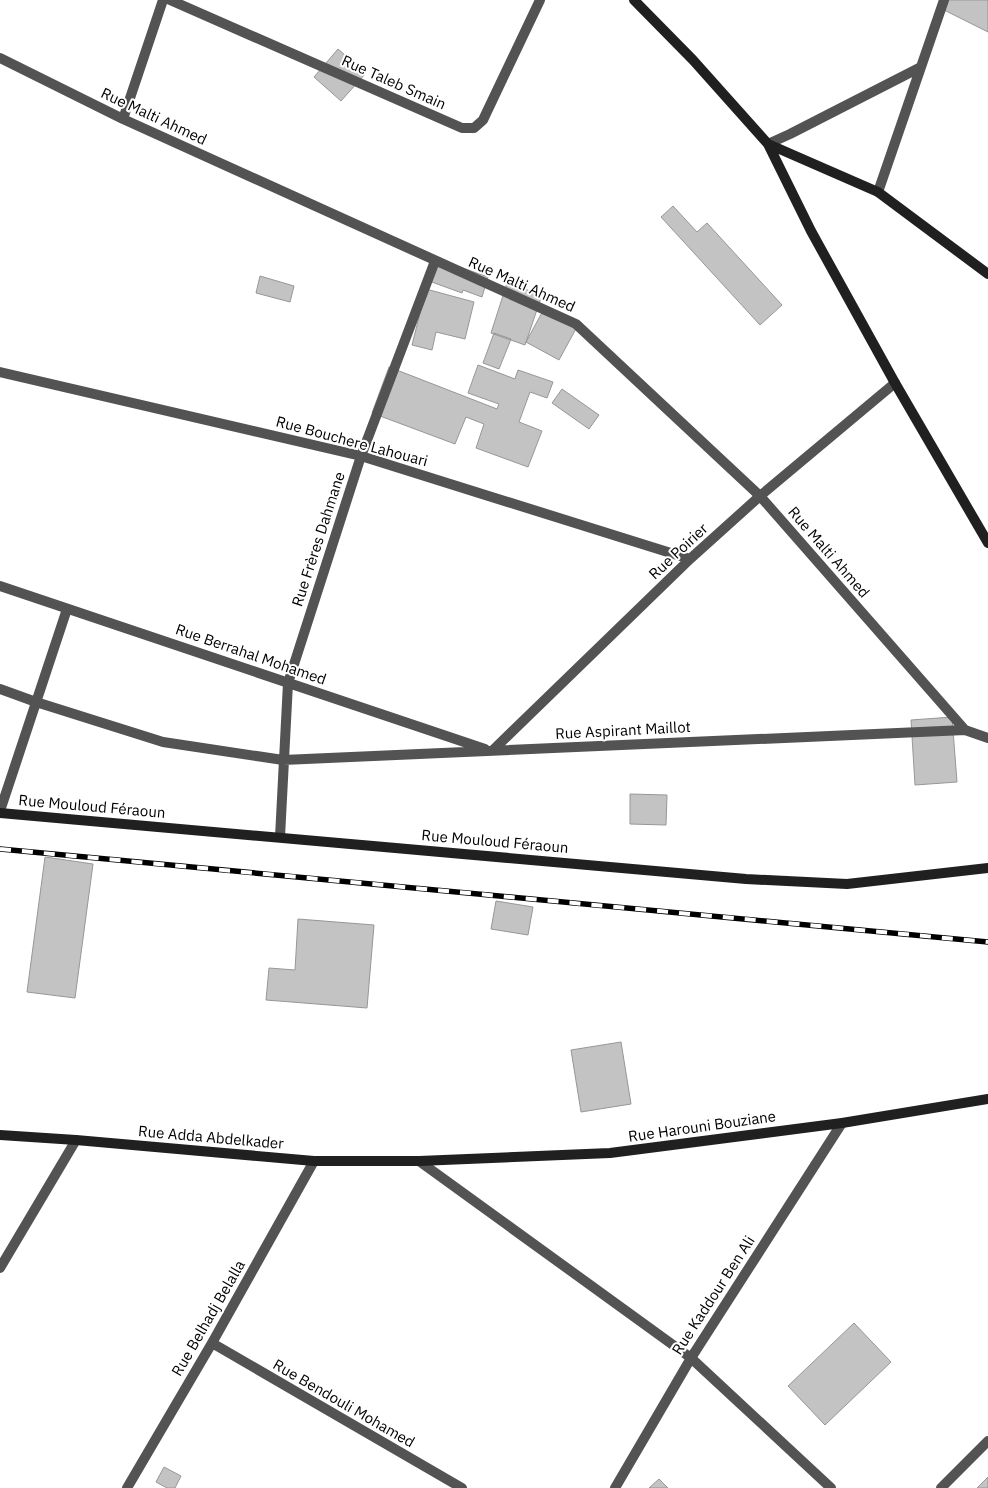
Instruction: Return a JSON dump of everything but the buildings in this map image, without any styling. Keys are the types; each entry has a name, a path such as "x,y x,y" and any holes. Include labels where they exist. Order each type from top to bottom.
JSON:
{"street":[{"path":"123,119 162,0"},
{"name":"Rue Taleb Smain","path":"170,0 462,128 474,128 483,120 540,0"},
{"path":"634,0 693,60 768,144 811,232 895,383 988,542"},
{"path":"878,192 944,0"},
{"name":"Rue Malti Ahmed","path":"0,58 123,119 576,324 760,496 965,730"},
{"path":"768,144 921,67"},
{"path":"768,144 878,192 988,274"},
{"name":"Rue Frères Dahmane","path":"280,836 288,683 361,456 435,261"},
{"name":"Rue Bouchere Lahouari","path":"0,372 361,456 690,559"},
{"name":"Rue Poirier","path":"492,751 690,559 760,496 895,383"},
{"name":"Rue Berrahal Mohamed","path":"0,586 492,751"},
{"path":"0,812 67,609"},
{"name":"Rue Aspirant Maillot","path":"0,689 163,742 283,760 965,730"},
{"path":"965,730 988,738"},
{"name":"Rue Mouloud Féraoun","path":"0,812 746,879 847,884 988,868"},
{"name":"Rue Harouni Bouziane","path":"419,1161 610,1153 842,1122 988,1099"},
{"name":"Rue Kaddour Ben Ali","path":"615,1488 691,1358 842,1122"},
{"name":"Rue Adda Abdelkader","path":"0,1135 314,1161 419,1161"},
{"path":"0,1268 76,1140"},
{"name":"Rue Belhadj Belalla","path":"127,1488 212,1344 314,1161"},
{"path":"419,1161 691,1358 831,1488"},
{"name":"Rue Bendouli Mohamed","path":"212,1344 462,1488"},
{"path":"940,1488 988,1441"}],"railway":[{"path":"0,849 988,942"}]}
